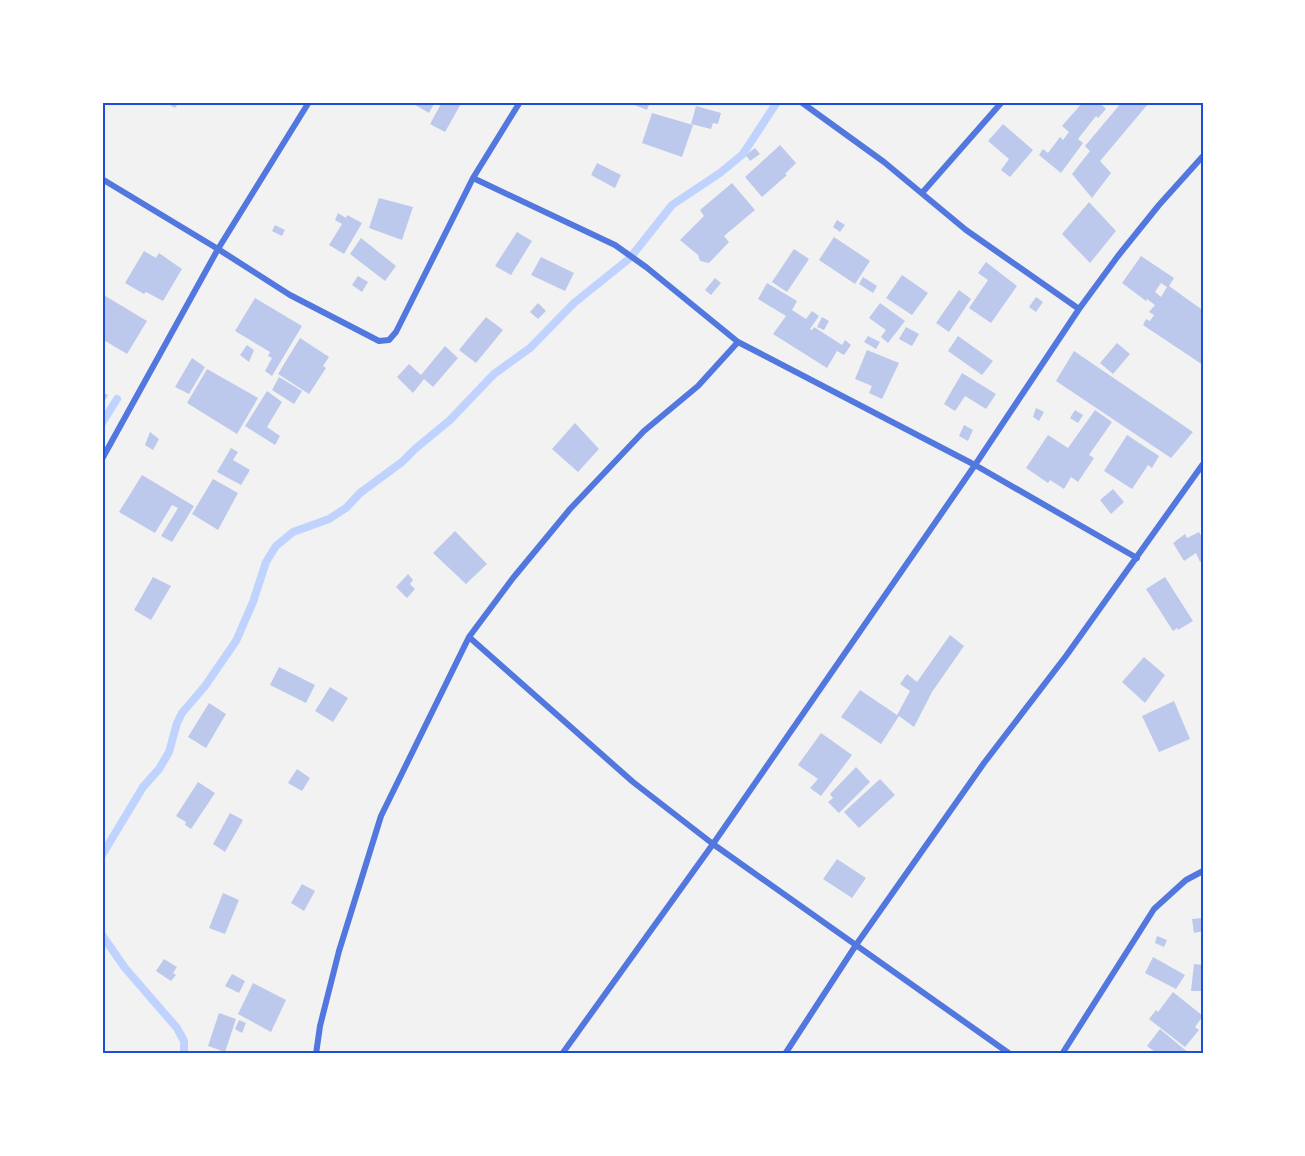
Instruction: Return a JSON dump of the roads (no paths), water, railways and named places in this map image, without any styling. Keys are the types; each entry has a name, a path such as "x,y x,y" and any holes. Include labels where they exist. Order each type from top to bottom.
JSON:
{"street":[{"path":"102,459 218,249 309,102"},
{"path":"102,179 290,295 379,341 389,340 396,332 473,178 520,102"},
{"path":"801,102 884,162 966,230 1079,309"},
{"path":"922,193 1002,102"},
{"path":"562,1054 713,844 975,465 1079,309 1118,256 1203,156"},
{"path":"473,178 615,245 646,267 738,342 975,465 1137,558"},
{"path":"316,1054 320,1026 339,951 381,816 469,638 513,578 570,508 644,431 698,386 738,342"},
{"path":"785,1054 856,945 984,763 1066,656 1203,464"},
{"path":"469,638 633,782 713,844 1010,1054"},
{"path":"1062,1054 1154,909 1186,880 1203,871"}],"waterway":[{"path":"102,855 143,787 159,769 169,752 182,713 205,686 236,641 253,602 266,562 276,546 293,532 329,519 346,508 360,493 402,462 450,420 494,374 530,348 574,303 630,258 672,205 720,173 743,154 777,102"},
{"path":"102,423 117,399"},
{"path":"102,935 125,968 177,1028 184,1041 184,1054"}]}
